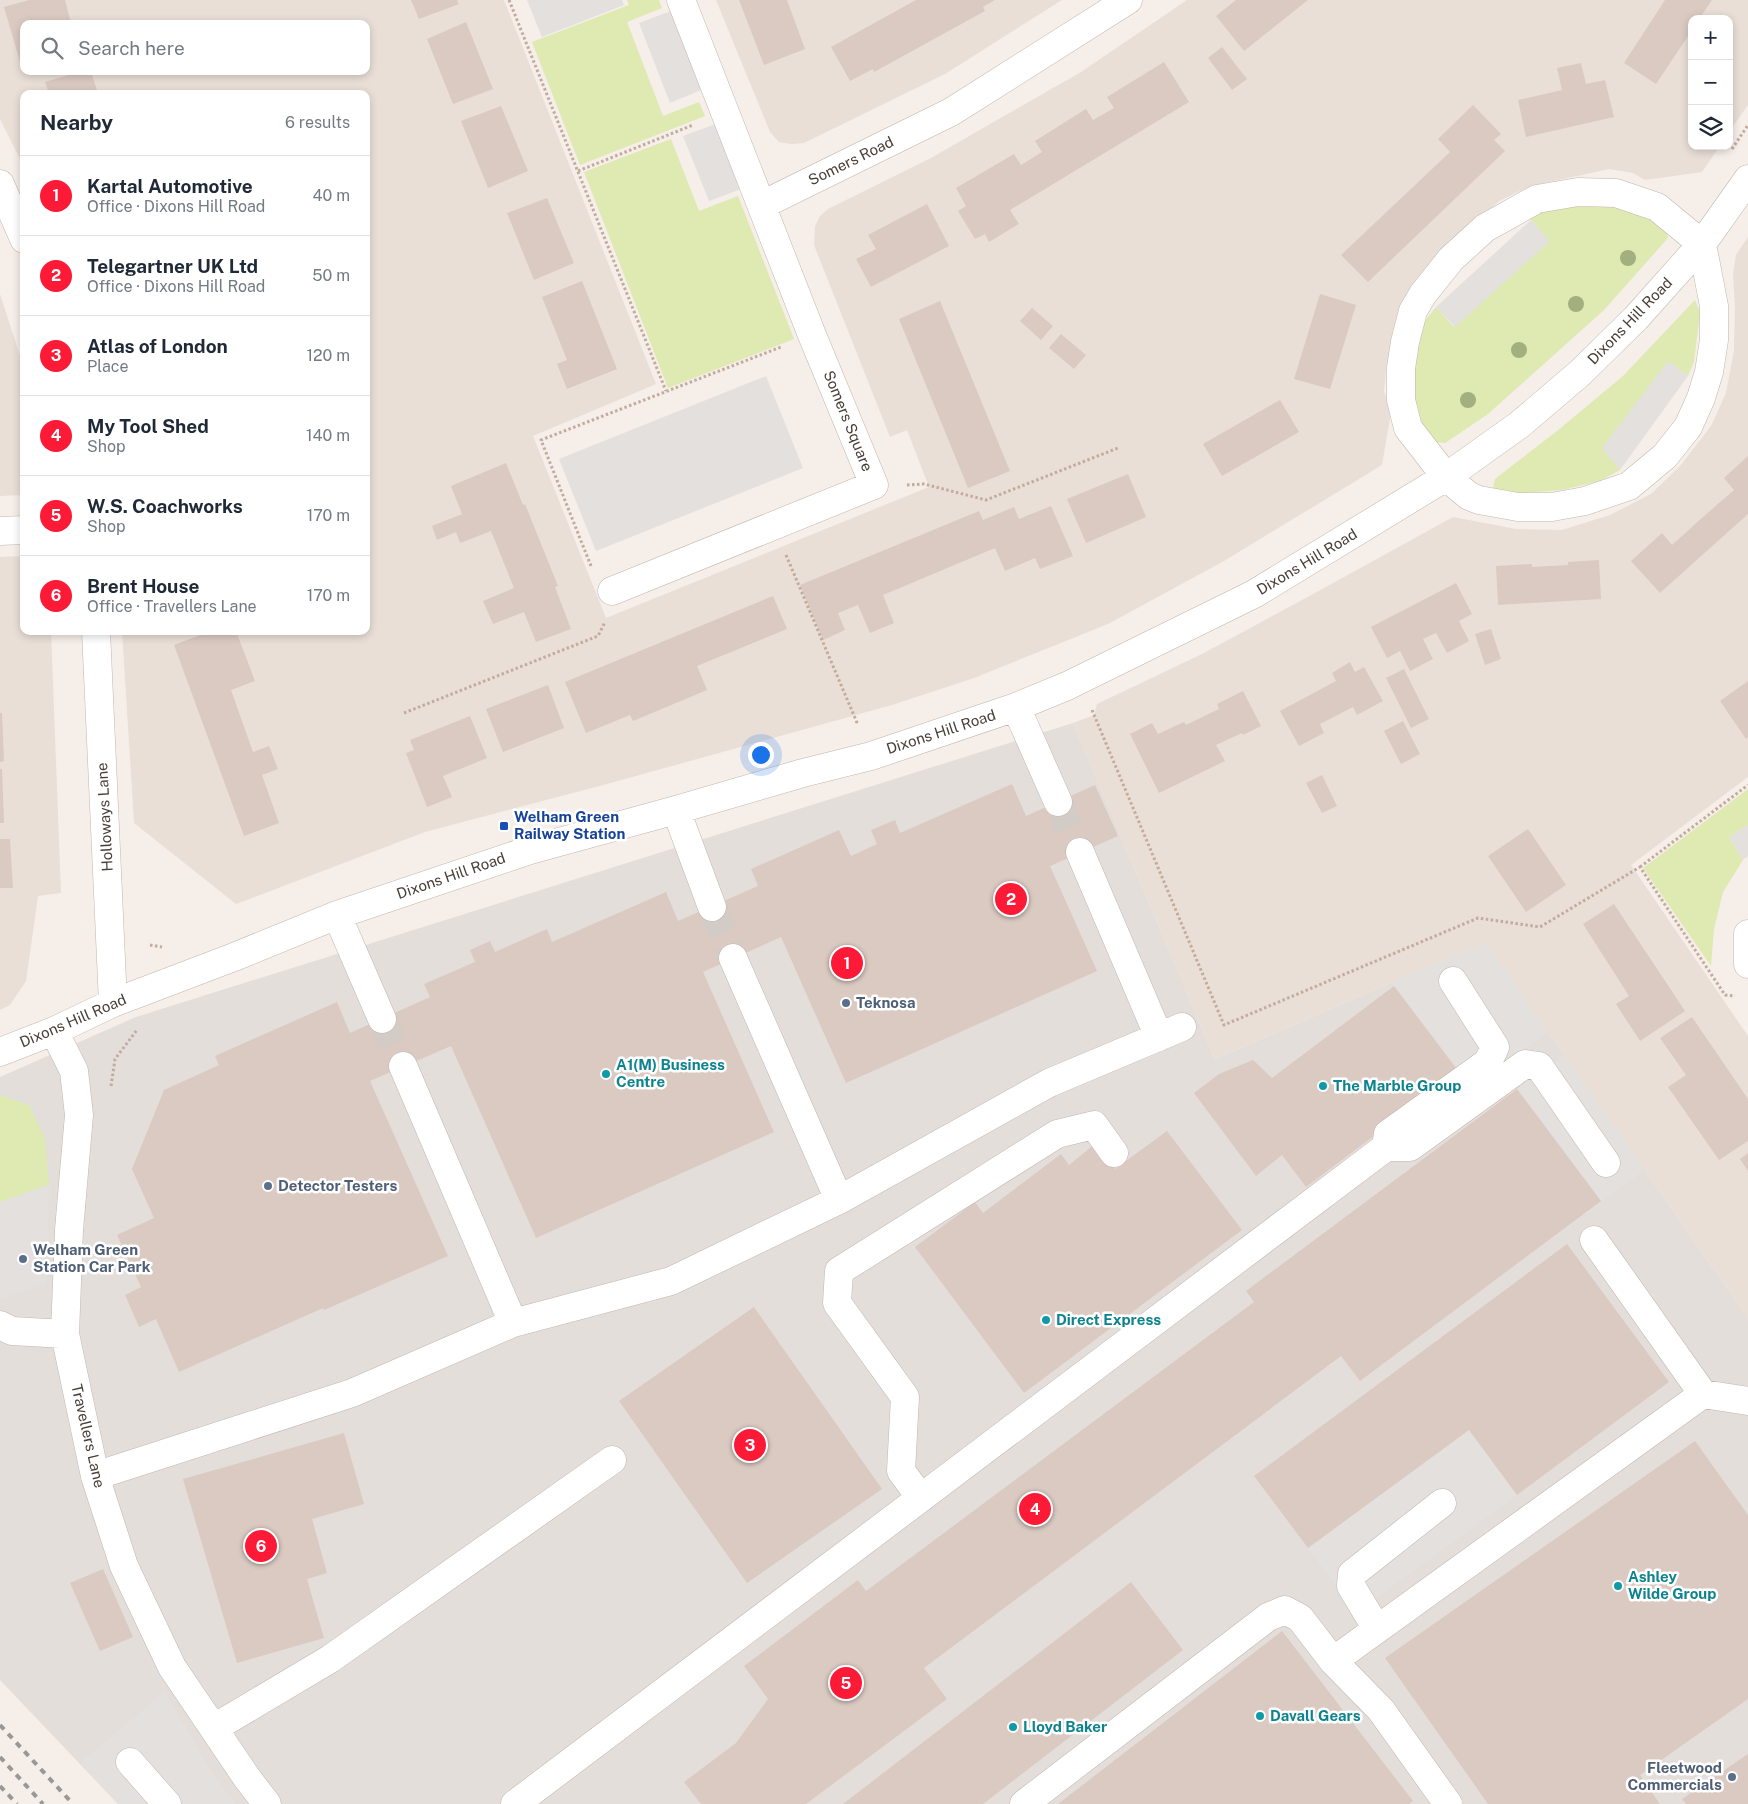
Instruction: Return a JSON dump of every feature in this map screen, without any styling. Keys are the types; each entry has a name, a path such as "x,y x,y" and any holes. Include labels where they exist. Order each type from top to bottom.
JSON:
{"street":[{"path":"681,0 762,205"},
{"name":"Somers Road","path":"762,205 951,112 1128,0"},
{"name":"Dixons Hill Road","path":"0,1052 54,1031 113,1004 234,958 337,915 530,850 803,773 871,756 1016,708 1067,686 1254,594 1446,477 1518,425 1580,373 1636,318 1702,244 1748,179"},
{"path":"0,184 20,229"},
{"path":"1578,192 1616,193 1657,207 1702,244 1714,306 1714,340 1709,372 1701,398 1688,427 1665,456 1629,486 1585,501 1552,507 1518,507 1479,500 1468,496 1446,477 1408,428 1401,400 1401,368 1413,311 1423,294 1450,259 1485,228 1537,199 1578,192"},
{"name":"Somers Square","path":"612,591 874,485 812,335 762,205"},
{"path":"0,531 20,530"},
{"name":"Holloways Lane","path":"96,635 113,1004"},
{"path":"1016,708 1058,802"},
{"path":"676,810 712,907"},
{"path":"95,1476 352,1394 513,1323 671,1281 839,1200 1049,1083 1171,1032 1080,852"},
{"path":"337,915 382,1019"},
{"path":"1748,934 1748,964"},
{"path":"733,958 839,1200"},
{"path":"1386,1147 1388,1134 1488,1062 1495,1047 1453,981"},
{"name":"Travellers Lane","path":"54,1031 74,1071 79,1115 68,1230 65,1334 95,1476 124,1566 172,1667 247,1778 267,1804"},
{"path":"515,1804 1386,1147 1410,1147 1525,1064 1539,1066 1606,1163"},
{"path":"403,1066 513,1323"},
{"path":"921,1498 901,1471 905,1396 837,1303 839,1271 1058,1134 1094,1125 1114,1153"},
{"path":"1594,1240 1702,1394 1748,1402"},
{"path":"7,1334 65,1334"},
{"path":"1333,1661 1702,1394"},
{"path":"214,1728 330,1659 612,1460"},
{"path":"1377,1629 1351,1586 1352,1574 1442,1504"},
{"path":"1024,1804 1268,1618 1285,1610 1300,1618 1333,1661 1381,1710 1448,1804"},
{"path":"130,1762 167,1804"}],"path":[{"path":"510,0 666,390"},
{"path":"578,171 725,113"},
{"path":"1727,156 1748,125"},
{"path":"591,568 540,440 812,335"},
{"path":"874,485 924,484 986,500 1118,448"},
{"path":"774,526 858,725 867,723"},
{"path":"404,713 598,636 611,610 612,591"},
{"path":"1090,705 1224,1025 1478,918 1540,927 1640,866 1748,785"},
{"path":"1640,866 1725,995 1740,996"},
{"path":"110,1095 115,1059 142,1024"}],"shaded area":[{"path":"0,0 504,0 656,384 533,436 606,618 929,487 907,430 890,437 814,245 815,226 820,216 828,209 931,158 1081,72 1187,0 1748,0 1748,105 1733,126 1733,15 1688,15 1688,150 1717,150 1702,172 1645,180 1633,173 1609,169 1531,186 1499,201 1431,265 1412,290 1387,362 1384,391 1391,412 1382,465 1224,561 1108,624 974,678 892,705 425,832 236,904 134,823 122,635 370,635 370,90 20,90 20,159 0,119"},
{"path":"527,0 622,0 624,5 542,37"},
{"path":"716,0 1062,0 945,74 804,143 791,144 779,142 770,132"},
{"path":"671,11 701,90 670,103 639,23"},
{"path":"716,124 741,189 709,201 683,136"},
{"path":"1531,220 1550,241 1455,327 1436,307"},
{"path":"1748,237 1748,777 1631,865 1748,1036 1748,1318 1485,942 1215,1059 1073,723 1094,715 1097,704 1204,653 1453,517 1516,529 1562,530 1610,515 1651,494 1680,466 1711,426 1726,393 1734,350 1735,307 1733,273 1736,255"},
{"path":"0,294 20,356 20,495 0,496"},
{"path":"1668,361 1688,376 1620,470 1602,448"},
{"path":"766,376 803,468 596,551 559,459"},
{"path":"20,556 20,635 51,635 61,893 38,896 26,981 10,1005 0,1010 0,557"},
{"path":"1073,723 1215,1059 1485,942 1748,1318 1748,1804 118,1804 0,1680 0,1077 136,1017"},
{"path":"1748,825 1748,856 1743,860 1729,837"},
{"path":"1485,942 1548,1032 1472,1085 1391,982"},
{"path":"1564,1055 1645,1170 1601,1201 1517,1089"},
{"name":"Welham Green Station Car Park","path":"49,1185 46,1284 0,1299 0,1202"},
{"path":"1469,1430 1517,1495 1356,1613 1308,1548"},
{"path":"164,1691 214,1776 236,1804 118,1804 80,1762 138,1715"}],"green space":[{"path":"627,0 659,0 662,8 627,22 663,116 699,102 705,116 580,165 532,42 629,5"},
{"path":"671,139 699,211 738,196 794,339 668,388 584,172"},
{"path":"1587,197 1664,223 1668,238 1604,310 1488,414 1445,443 1434,442 1421,425 1410,396 1412,364 1424,322 1436,307 1454,327 1549,241 1531,220 1530,214"},
{"path":"1695,300 1700,312 1694,362 1688,376 1669,362 1603,447 1620,470 1600,481 1562,490 1521,493 1493,488 1495,479 1623,376"},
{"path":"1748,789 1748,825 1729,837 1743,860 1723,892 1714,929 1711,966 1643,868"},
{"path":"0,1095 29,1105 45,1139 49,1185 0,1202"}],"building":[{"path":"29,0 65,0 70,20 20,20 20,62 4,7"},
{"path":"411,0 457,0 459,4 419,19"},
{"path":"739,0 787,0 805,49 764,65"},
{"path":"916,0 995,0 983,7 985,11 874,72 873,69 850,81 831,47"},
{"path":"1236,0 1308,0 1244,51 1216,16"},
{"path":"1665,0 1712,0 1702,15 1688,15 1688,36 1656,84 1624,63"},
{"path":"466,22 493,89 453,104 427,39"},
{"path":"1222,47 1247,79 1232,90 1208,58"},
{"path":"1164,62 1189,102 1010,210 1019,224 989,242 985,234 975,239 958,211 966,206 956,188 1014,154 1021,165 1042,152 1035,141 1086,109 1093,120 1114,108 1107,97"},
{"path":"1581,63 1586,84 1605,80 1614,117 1526,137 1518,100 1562,90 1557,68"},
{"path":"69,75 92,75 97,90 48,90 45,82"},
{"path":"1473,105 1501,134 1494,140 1505,151 1368,282 1341,255 1450,152 1438,139"},
{"path":"501,106 528,171 488,188 461,121"},
{"path":"547,198 574,263 534,280 507,213"},
{"path":"927,204 949,246 871,287 856,259 876,249 868,235"},
{"path":"582,281 617,369 567,389 557,364 567,360 542,297"},
{"path":"1320,294 1356,305 1330,389 1294,379"},
{"path":"940,301 1010,471 968,488 899,319"},
{"path":"1032,308 1053,326 1041,340 1020,321"},
{"path":"1061,334 1086,355 1074,369 1049,348"},
{"path":"1280,400 1299,432 1222,476 1203,444"},
{"path":"1748,456 1748,514 1660,593 1631,561 1662,533 1672,545 1734,490 1724,478"},
{"path":"506,463 523,505 525,504 558,586 555,587 571,629 536,642 524,612 493,624 483,601 514,588 491,531 460,543 456,532 437,540 432,526 462,514 451,486"},
{"path":"1128,474 1146,517 1086,543 1067,499"},
{"path":"1051,506 1073,556 1040,569 1035,558 1005,571 995,548 883,595 894,623 870,633 858,605 838,613 845,630 823,640 800,585 979,511 983,520 1014,507 1019,519"},
{"path":"1599,560 1601,599 1498,605 1496,566 1568,565 1568,562"},
{"path":"1456,583 1472,614 1459,621 1469,641 1447,653 1436,633 1423,639 1433,659 1410,671 1400,651 1387,658 1371,627"},
{"path":"773,596 787,629 697,666 707,690 633,721 630,715 586,733 565,682"},
{"path":"1491,629 1501,659 1485,665 1475,634"},
{"path":"200,635 238,635 255,681 231,690 253,752 269,746 278,769 262,775 279,823 244,836 174,645"},
{"path":"1350,662 1355,672 1364,667 1383,701 1357,715 1353,707 1320,724 1324,733 1299,746 1280,711 1336,681 1332,673"},
{"path":"1404,669 1429,719 1411,728 1386,678"},
{"path":"1748,681 1748,737 1746,739 1720,701"},
{"path":"548,685 564,728 503,752 486,709"},
{"path":"1243,691 1261,726 1216,745 1225,761 1159,793 1130,734 1152,723 1158,734 1184,722 1186,725 1219,709 1217,704"},
{"path":"0,713 2,713 4,761 0,762"},
{"path":"470,716 487,758 443,776 452,797 427,807 406,753 414,750 410,740"},
{"path":"1403,721 1420,754 1401,764 1384,731"},
{"path":"0,769 2,769 4,823 0,823"},
{"path":"1322,775 1337,806 1322,813 1306,783"},
{"name":"A1(M) Business Centre","path":"1012,784 1026,816 1095,785 1118,836 1050,866 1097,971 846,1083 781,937 703,972 774,1132 536,1238 451,1046 370,1081 448,1256 324,1310 323,1308 179,1372 156,1319 139,1327 125,1295 141,1287 117,1235 154,1218 132,1169 164,1090 219,1065 215,1056 337,1002 350,1033 430,997 424,984 475,962 470,950 490,941 495,952 547,929 552,942 666,892 678,921 758,886 751,869 839,830 851,856 877,844 871,830 895,820 900,833"},
{"path":"1528,829 1566,885 1526,912 1488,856"},
{"path":"0,839 10,839 13,888 0,888"},
{"path":"1614,904 1685,1011 1640,1041 1616,1004 1629,996 1583,924"},
{"name":"The Marble Group","path":"1394,986 1459,1072 1306,1187 1282,1155 1256,1176 1194,1093 1219,1074 1253,1060 1272,1078"},
{"path":"1692,1017 1748,1099 1748,1141 1719,1160 1668,1087 1686,1075 1660,1038"},
{"path":"1517,1089 1601,1201 1360,1381 1341,1356 924,1668 947,1699 806,1804 701,1804 684,1782 736,1743 768,1699 744,1666 858,1580 866,1591 1254,1302 1246,1291"},
{"name":"Direct Express","path":"1167,1131 1242,1230 1024,1393 915,1247 975,1202 983,1213 1061,1154 1069,1165 1095,1144 1115,1169"},
{"path":"1748,1153 1748,1171 1740,1159"},
{"path":"1567,1244 1669,1382 1517,1495 1469,1430 1308,1548 1254,1476"},
{"path":"754,1307 882,1489 747,1583 619,1401"},
{"path":"344,1433 364,1504 312,1519 327,1573 307,1579 324,1638 237,1663 183,1479"},
{"name":"Ashley Wilde Group","path":"1695,1441 1748,1515 1748,1699 1640,1775 1660,1804 1488,1804 1385,1658"},
{"path":"103,1569 133,1637 100,1651 70,1583"},
{"name":"Lloyd Baker","path":"1131,1582 1183,1650 983,1804 843,1804"},
{"name":"Davall Gears","path":"1282,1631 1413,1801 1409,1804 1058,1804"},
{"name":"Fleetwood Commercials","path":"1748,1754 1748,1804 1686,1804 1682,1799"}],"tunnel":[{"path":"1058,802 1080,852"},
{"path":"712,907 733,958"},
{"path":"382,1019 403,1066"}],"railway":[{"path":"0,1725 73,1804"},
{"path":"0,1757 43,1804"},
{"path":"0,1786 17,1804"}],"place":[{"name":"Welham Green Railway Station","path":"504,826"},
{"name":"Telegartner UK Ltd","path":"1011,899"},
{"name":"Kartal Automotive","path":"847,963"},
{"name":"Teknosa","path":"846,1003"},
{"name":"A1(M) Business Centre","path":"606,1074"},
{"name":"The Marble Group","path":"1323,1086"},
{"name":"Detector Testers","path":"268,1186"},
{"name":"Welham Green Station Car Park","path":"23,1259"},
{"name":"Direct Express","path":"1046,1320"},
{"name":"Atlas of London","path":"750,1445"},
{"name":"My Tool Shed","path":"1035,1509"},
{"name":"Brent House","path":"261,1546"},
{"name":"Ashley Wilde Group","path":"1618,1586"},
{"name":"W.S. Coachworks","path":"846,1683"},
{"name":"Davall Gears","path":"1260,1716"},
{"name":"Lloyd Baker","path":"1013,1727"},
{"name":"Fleetwood Commercials","path":"1732,1777"}]}
